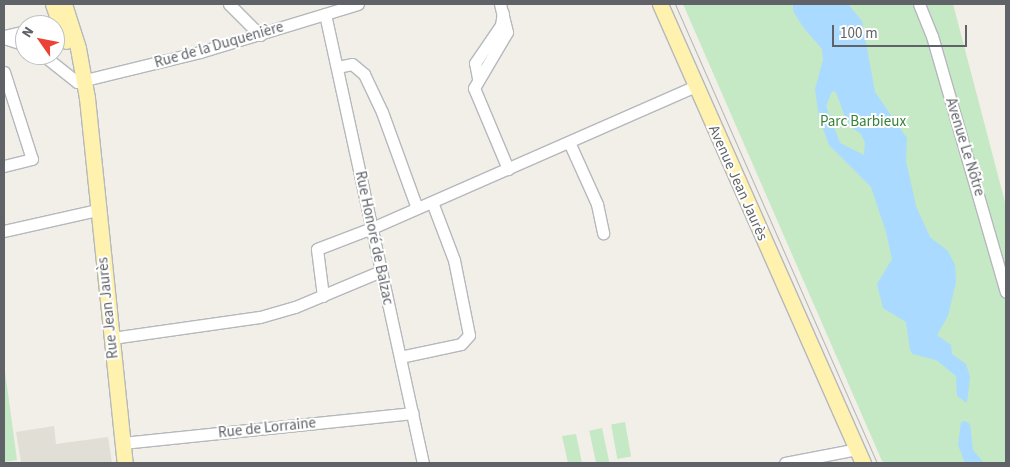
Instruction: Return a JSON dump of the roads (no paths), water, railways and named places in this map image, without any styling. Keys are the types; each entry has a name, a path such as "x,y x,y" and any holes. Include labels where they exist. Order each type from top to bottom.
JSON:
{"main road":[{"name":"Avenue Jean Jaurès","path":"660,4 816,362 826,395 854,454 864,463"},
{"name":"Rue Jean Jaurès","path":"65,36 81,81 91,152 125,463"}],"street":[{"path":"229,4 260,35"},
{"name":"Rue de la Duquenière","path":"81,81 260,35 326,10 358,4"},
{"name":"Avenue Le Nôtre","path":"919,4 932,36 1006,292"},
{"path":"502,9 507,32 478,78 474,91 508,169"},
{"name":"Rue Honoré de Balzac","path":"326,10 423,463"},
{"path":"338,67 352,64 364,74 382,112 417,208"},
{"path":"58,65 81,81"},
{"path":"4,72 8,97 32,159 4,166"},
{"path":"323,296 317,248 372,228 696,86"},
{"path":"569,142 597,204 603,233"},
{"path":"400,357 461,344 469,335 454,260 432,202"},
{"path":"4,232 98,210"},
{"path":"112,338 237,322 283,311 381,271"},
{"name":"Rue de Lorraine","path":"123,443 412,412"},
{"path":"785,463 854,454"}],"water":[{"path":"793,4 848,4 862,21 875,92 907,138 906,161 916,206 930,237 948,251 955,265 956,282 948,316 937,335 951,345 952,354 966,364 970,377 967,403 957,396 956,376 936,360 913,354 910,350 906,322 883,308 877,284 892,259 886,232 871,187 829,145 819,117 815,89 823,60 822,49 803,27 793,11","holes":["832,91 836,92 848,125 861,134 865,143 864,155 840,143 826,106"]},
{"path":"965,421 970,424 973,450 984,463 965,463 958,445 961,422"}],"tram line":[{"path":"675,4 877,463"}],"park label":[{"name":"Parc Barbieux","path":"863,122"}]}
